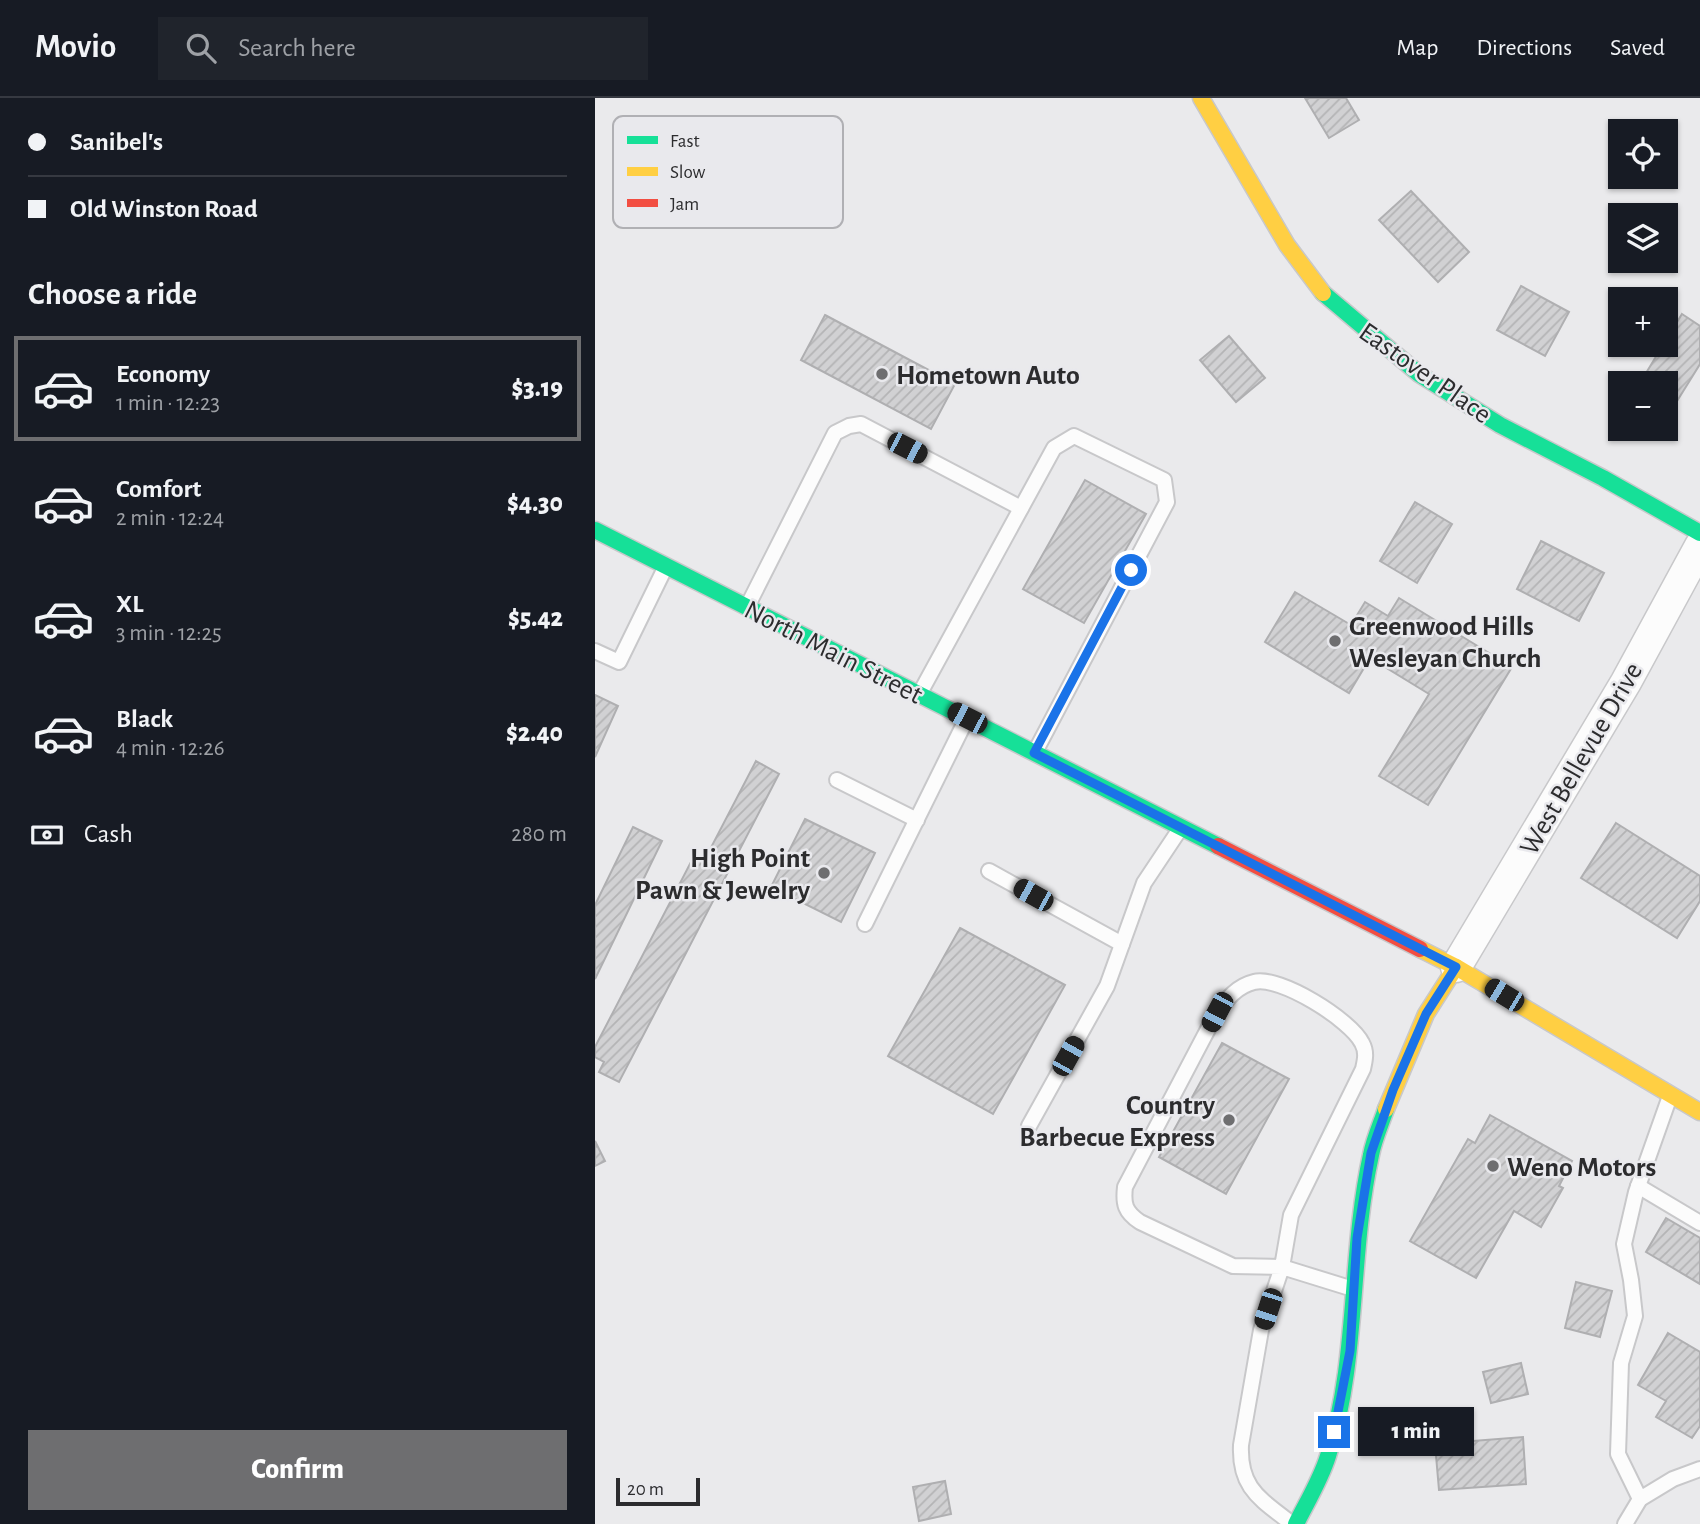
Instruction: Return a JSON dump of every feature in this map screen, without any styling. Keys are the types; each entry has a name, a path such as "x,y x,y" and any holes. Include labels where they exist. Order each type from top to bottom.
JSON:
{"main road":[{"name":"Eastover Place","path":"1201,98 1238,166 1287,246 1323,293 1355,322 1419,374 1500,425 1604,478 1700,533"},
{"name":"North Main Street","path":"595,530 1456,967 1700,1112"},
{"path":"1294,1524 1328,1458 1350,1351 1357,1238 1371,1153 1393,1090 1426,1014 1456,967"}],"street":[{"name":"West Bellevue Drive","path":"1456,967 1626,682 1700,546"}],"lane":[{"path":"748,606 835,433 849,426 861,424 1021,508"},
{"path":"919,694 1054,448 1074,436 1164,480 1167,502 1034,753"},
{"path":"595,651 619,662 666,565"},
{"path":"865,924 967,718"},
{"path":"837,780 917,820"},
{"path":"1030,1126 1107,986 1144,883 1181,828"},
{"path":"989,871 1122,944"},
{"path":"1294,1524 1256,1495 1246,1482 1240,1464 1241,1445 1261,1330 1282,1267 1291,1216 1363,1069 1366,1051 1361,1040 1341,1019 1268,981 1253,982 1230,995 1217,1012 1125,1187 1123,1203 1129,1215 1140,1222 1233,1266 1282,1267 1354,1289"},
{"path":"1640,1499 1618,1454 1621,1363 1635,1316 1624,1244 1638,1186 1671,1094"},
{"path":"1638,1186 1700,1223"},
{"path":"1625,1524 1640,1499 1673,1479 1700,1469"}],"building":[{"path":"1305,98 1346,98 1359,120 1329,138"},
{"path":"1411,191 1469,252 1438,282 1379,220"},
{"path":"1521,286 1569,312 1545,356 1497,330"},
{"path":"1682,314 1700,326 1700,364 1678,400 1678,371 1647,371 1656,357 1678,357 1678,320"},
{"path":"825,315 955,384 931,429 801,360"},
{"path":"1229,336 1265,378 1236,402 1200,360"},
{"path":"1085,480 1146,514 1084,623 1023,589"},
{"path":"1415,502 1452,524 1417,583 1380,561"},
{"path":"1541,541 1604,573 1579,621 1517,589"},
{"path":"1295,592 1351,625 1365,602 1388,616 1399,598 1512,667 1428,805 1379,776 1429,694 1370,658 1349,693 1265,642"},
{"path":"595,695 618,706 595,757"},
{"path":"756,761 779,774 619,1082 599,1072 604,1062 595,1057 595,1047 693,858 703,863"},
{"path":"805,819 875,853 841,922 771,887"},
{"path":"1616,823 1700,876 1700,901 1677,938 1581,878"},
{"path":"633,827 662,841 595,979 595,905"},
{"path":"960,928 1065,985 993,1114 888,1056"},
{"path":"1222,1043 1289,1079 1226,1194 1159,1157"},
{"path":"1490,1115 1572,1161 1559,1186 1563,1188 1541,1227 1514,1211 1476,1278 1410,1241 1468,1139 1475,1143"},
{"path":"595,1141 605,1161 595,1166"},
{"path":"1666,1218 1700,1238 1700,1284 1646,1252"},
{"path":"1576,1282 1612,1291 1600,1337 1565,1328"},
{"path":"1668,1333 1700,1352 1700,1426 1692,1438 1656,1417 1666,1401 1638,1385"},
{"path":"1521,1363 1528,1394 1491,1403 1483,1372"},
{"path":"1523,1437 1526,1484 1439,1490 1435,1444"},
{"path":"945,1481 951,1514 919,1521 913,1487"}],"traffic: fast":[{"path":"1323,293 1419,374 1500,425 1603,478 1700,533"},
{"path":"595,530 1218,846"},
{"path":"1296,1524 1325,1465 1338,1419 1345,1382 1364,1192 1372,1149 1386,1109"}],"traffic: slow":[{"path":"1201,98 1287,245 1323,293"},
{"path":"1420,949 1456,967 1700,1112"},
{"path":"1386,1109 1426,1014 1456,967"}],"traffic: jam":[{"path":"1218,846 1420,949"}],"place":[{"name":"Hometown Auto","path":"882,374"},
{"name":"Greenwood Hills Wesleyan Church","path":"1335,641"},
{"name":"High Point Pawn & Jewelry","path":"824,873"},
{"name":"Country Barbecue Express","path":"1229,1120"},
{"name":"Weno Motors","path":"1493,1166"}],"route":[{"path":"1131,570 1034,753 1456,967 1426,1014 1393,1090 1371,1153 1357,1238 1350,1351 1334,1432"}]}
